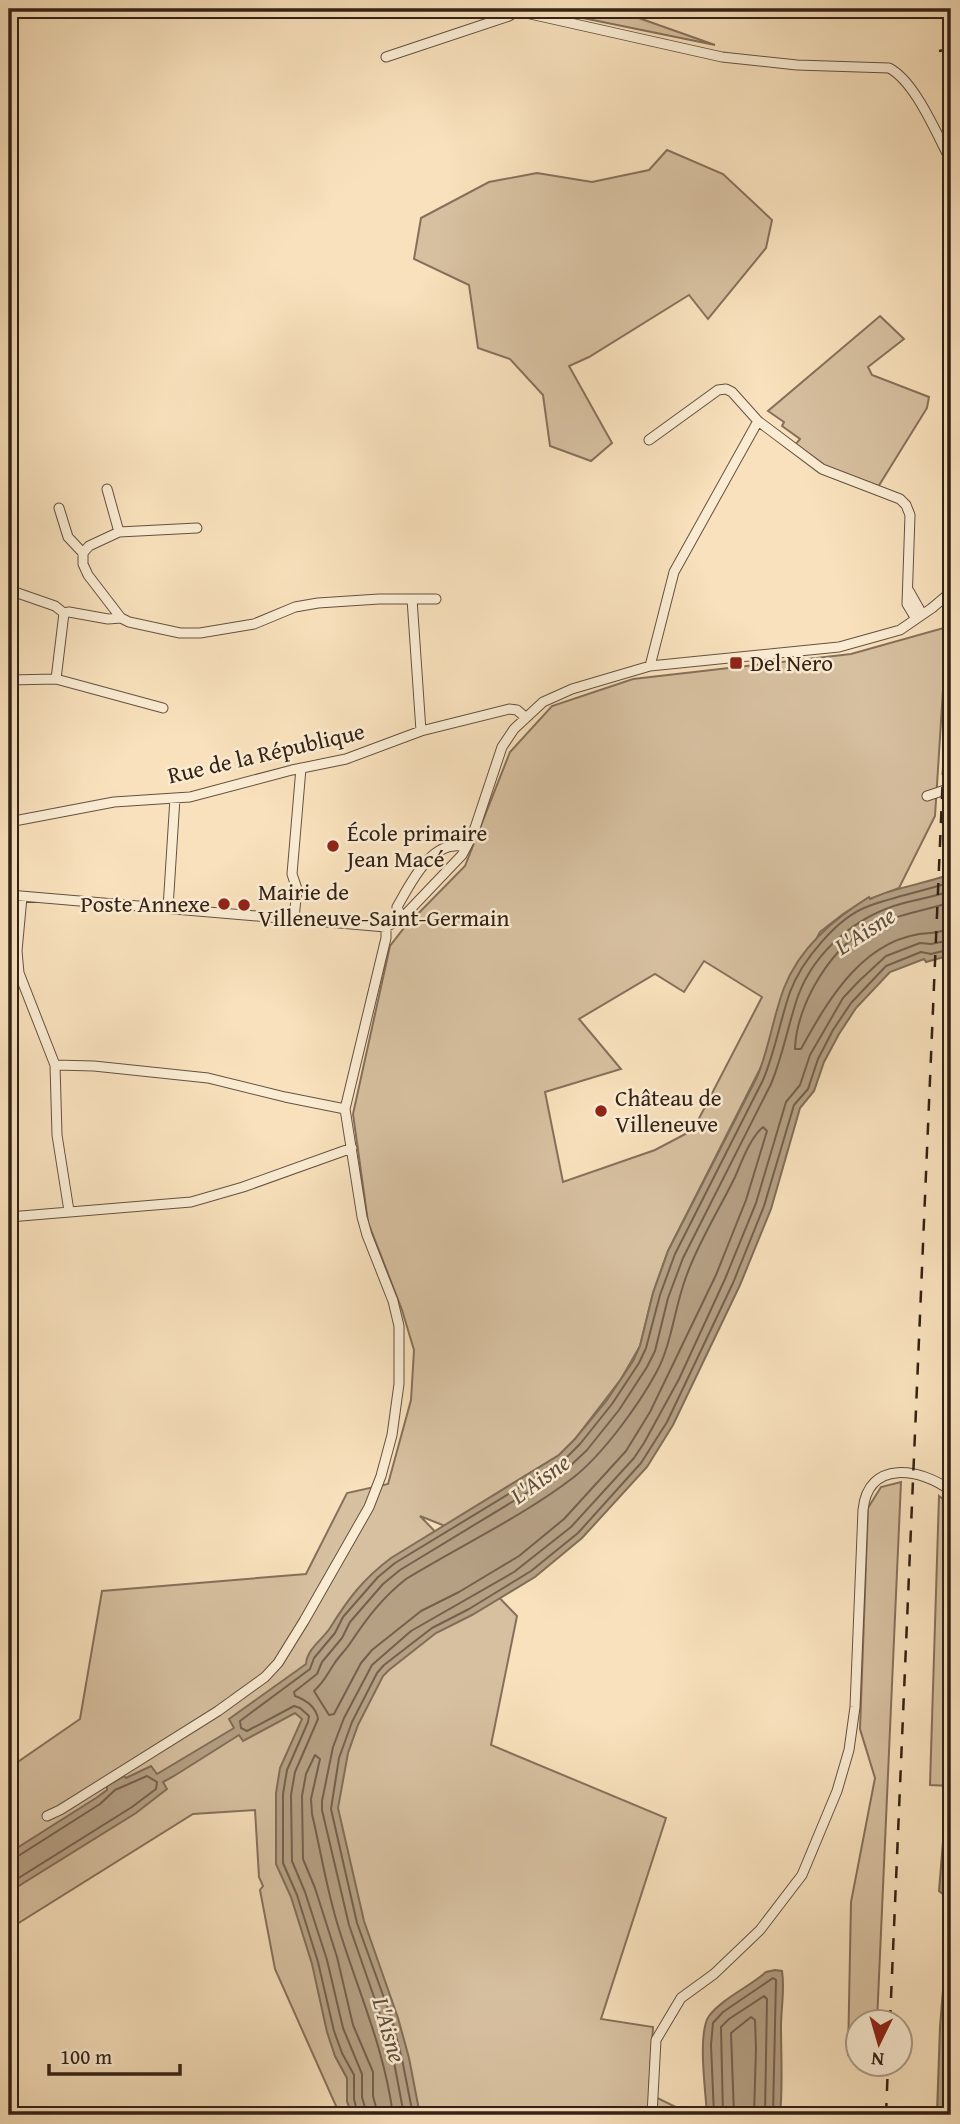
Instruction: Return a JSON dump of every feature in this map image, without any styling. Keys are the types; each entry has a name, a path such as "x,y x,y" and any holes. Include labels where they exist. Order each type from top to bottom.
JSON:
{"street":[{"path":"386,57 509,16 514,10 722,57 797,65 889,68 899,73 909,84 951,161"},
{"path":"649,440 722,389 732,392 758,421 822,469 890,494 906,505 911,519 907,604 919,617"},
{"path":"650,666 670,579 758,421"},
{"path":"107,489 119,532"},
{"path":"59,508 68,537 83,553"},
{"path":"197,528 119,532 89,546 83,553 83,564 88,575 121,618 180,633 200,633 254,624 295,607 318,603 436,599"},
{"path":"9,590 55,606 64,613 108,619 121,618"},
{"path":"9,895 386,927 452,866 466,847 502,747 514,729 543,702 572,689 650,666 839,647 900,630 951,592"},
{"path":"412,598 421,731"},
{"path":"56,679 64,613"},
{"path":"9,680 56,679 163,708"},
{"name":"Rue de la République","path":"9,822 114,803 190,797 346,759 421,731 509,709 517,710 526,717"},
{"path":"294,918 296,888 292,874 301,768"},
{"path":"927,796 951,788"},
{"path":"167,908 175,798"},
{"path":"400,916 397,907 432,856 457,845 466,847"},
{"path":"22,897 17,951 19,973 55,1065 57,1135 69,1211"},
{"path":"47,1816 61,1810 218,1711 265,1677 278,1663 304,1621 369,1507 381,1476 392,1435 401,1350 399,1326 393,1301 362,1217 345,1108 386,938 386,927"},
{"path":"55,1065 94,1066 208,1078 345,1108"},
{"path":"9,1217 191,1202 352,1148"},
{"path":"652,2115 656,2040 681,1998 715,1974 761,1930 802,1875 837,1791 849,1750 855,1707 863,1510 868,1489 878,1479 907,1473 929,1477 951,1491"}],"shaded area":[{"path":"539,9 598,9 636,17 715,45"},
{"path":"667,150 723,174 772,220 766,248 708,319 689,295 589,357 569,366 612,443 591,461 550,446 543,395 510,359 478,348 469,285 414,259 421,218 489,182 537,173 592,182 649,170"},
{"path":"880,316 904,339 868,367 872,375 929,397 927,408 878,487 821,466 795,445 800,439 782,426 784,422 768,411"},
{"path":"947,627 935,816 899,888 868,898 820,932 776,1016 764,1061 668,1251 653,1293 640,1346 621,1379 575,1439 559,1455 445,1526 420,1516 517,1616 491,1745 666,1818 601,2019 653,2027 649,2094 692,2115 373,2115 323,2011 335,2056 347,2078 347,2101 352,2115 340,2115 275,1969 260,1890 263,1886 259,1877 255,1810 193,1814 9,1929 9,1768 80,1719 102,1591 306,1574 347,1493 388,1484 411,1400 414,1350 402,1310 368,1222 353,1114 390,946 465,866 510,752 552,706 633,679 851,654","holes":["704,961 762,997 693,1130 655,1150 563,1182 545,1092 621,1069 579,1019 655,974 684,992"]},
{"path":"901,1482 878,2008 849,2008 851,1902 875,1778 860,1729 868,1508 881,1487"},
{"path":"939,1496 951,1505 951,1786 930,1785"}],"water":[{"name":"L'Aisne","path":"951,874 951,955 926,962 924,959 890,972 856,1008 839,1034 824,1062 814,1091 800,1108 771,1209 740,1285 673,1425 647,1467 582,1538 535,1577 436,1633 389,1670 383,1676 358,1725 348,1753 338,1808 364,1921 409,2058 420,2115 352,2115 347,2101 347,2078 335,2056 327,2032 312,1964 291,1897 276,1864 276,1793 280,1768 302,1719 295,1713 243,1741 239,1735 163,1782 167,1789 136,1813 9,1892 9,1853 96,1798 107,1790 107,1786 124,1776 126,1778 151,1766 157,1774 234,1728 229,1719 306,1664 312,1649 350,1599 381,1566 559,1455 575,1439 607,1400 633,1361 640,1346 653,1293 668,1251 757,1077 784,988 799,960 808,947 831,925 869,897 870,899"},
{"path":"951,1818 951,2115 937,2113 940,2027 950,1903 939,1891 944,1829"},
{"path":"782,1971 783,1985 780,2115 707,2115 703,2049 705,2024 721,2004 766,1972"}],"railway":[{"path":"939,51 951,49"},
{"path":"891,2008 951,585"},
{"path":"886,2115 887,2078"}],"place":[{"name":"Del Nero","path":"736,663"},
{"name":"École primaire Jean Macé","path":"333,846"},
{"name":"Poste Annexe","path":"224,904"},
{"name":"Mairie de Villeneuve-Saint-Germain","path":"244,905"},
{"name":"Château de Villeneuve","path":"601,1111"}]}
